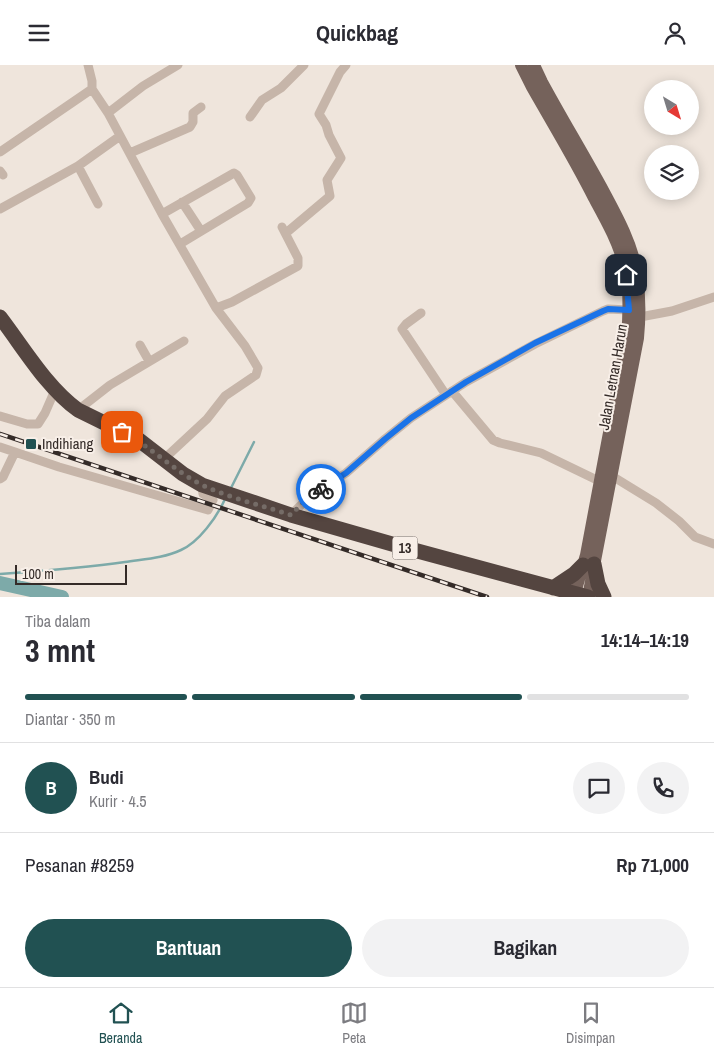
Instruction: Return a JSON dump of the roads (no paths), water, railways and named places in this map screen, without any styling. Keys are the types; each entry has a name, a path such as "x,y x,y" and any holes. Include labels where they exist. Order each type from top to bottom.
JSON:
{"highway":[{"name":"13","path":"0,317 56,390 78,410 139,440 202,485 291,515 584,596"},
{"path":"553,587 589,565 604,597"}],"main road":[{"name":"Jalan Letnan Harun","path":"522,65 536,95 585,179 619,248 634,313"},
{"name":"Jalan Letnan Harun","path":"534,65 542,83 600,184 629,244 637,273 634,313 627,337 626,367 612,476 589,565"},
{"name":"Jalan Letnan Harun","path":"584,596 600,481 626,367"}],"street":[{"path":"88,65 92,89 108,113 162,214 216,308 255,361 258,371 251,379 225,396 207,419 164,459"},
{"path":"108,113 143,86 178,65"},
{"path":"216,308 232,302 298,266 298,258 284,230 330,196 327,180 341,158 319,114 333,84 346,65"},
{"path":"250,117 262,100 281,89 301,66"},
{"path":"0,152 92,89"},
{"path":"130,153 190,127 193,122 193,113 201,107"},
{"path":"0,209 78,166 120,136"},
{"path":"78,166 98,204"},
{"path":"162,214 231,174 237,175 251,198 250,201 180,244"},
{"path":"182,202 201,231"},
{"path":"291,515 310,496 346,473 411,418 449,393 535,343 608,309 634,313 672,311 714,297"},
{"path":"421,313 402,329 449,393 493,440 541,453 600,481"},
{"path":"78,410 110,385 184,341"},
{"path":"140,345 148,361"},
{"path":"0,416 27,424 38,423 56,390"},
{"path":"0,447 59,467 208,509 213,500 203,494 202,485"},
{"path":"0,479 3,477 15,452"},
{"path":"612,476 656,503 679,521 695,537 714,544"}],"waterway":[{"path":"230,490 254,442"},
{"path":"0,574 110,564 168,555 188,546 201,535 225,499"},
{"path":"0,583 62,597"}],"railway":[{"path":"0,434 487,597"}],"place":[{"name":"Indihiang","path":"31,444"}]}
